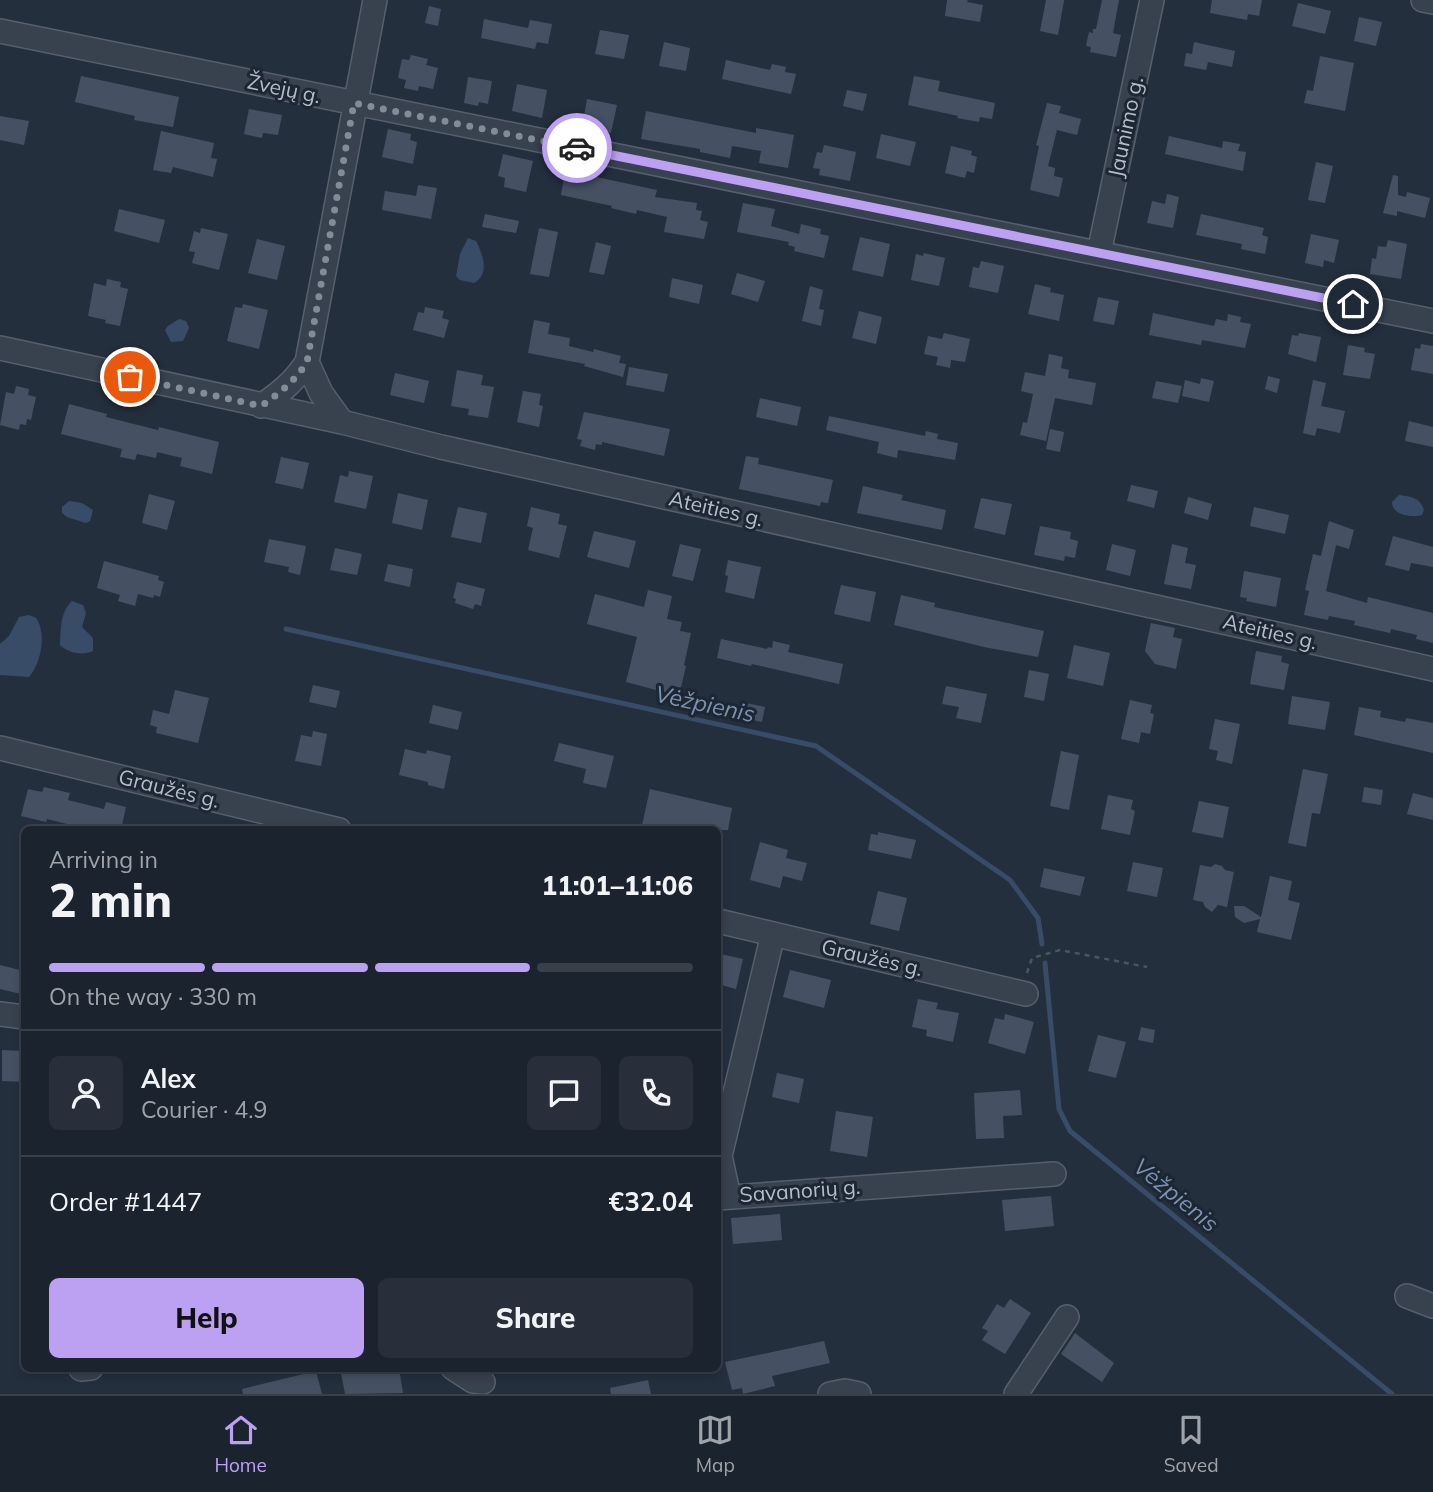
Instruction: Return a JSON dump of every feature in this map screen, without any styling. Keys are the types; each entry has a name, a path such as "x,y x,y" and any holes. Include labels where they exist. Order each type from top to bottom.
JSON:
{"street":[{"path":"261,406 285,390 307,362 375,0"},
{"name":"Jaunimo g.","path":"1099,253 1152,0"},
{"path":"1423,0 1433,2"},
{"name":"Žvejų g.","path":"0,31 1433,321"},
{"name":"Ateities g.","path":"0,348 342,422 441,447 1433,669"},
{"path":"307,362 320,393 342,422"},
{"name":"Graužės g.","path":"0,748 322,826"},
{"name":"Graužės g.","path":"721,922 1026,994"},
{"name":"Savanorių g.","path":"721,1152 773,934"},
{"path":"0,1014 21,1017"},
{"name":"Savanorių g.","path":"721,1170 723,1197 1054,1174"},
{"path":"1407,1296 1433,1306"},
{"path":"1016,1394 1067,1317"},
{"path":"459,1372 473,1381 485,1382"},
{"path":"830,1394 845,1391 859,1394"}],"path":[{"path":"1026,994 1027,974 1032,958 1048,952 1060,950 1147,967"}],"water":[{"path":"468,238 476,241 484,264 482,275 474,283 460,280 456,276 460,254"},
{"path":"179,319 186,321 189,328 183,341 171,342 165,330"},
{"path":"1399,495 1417,500 1424,510 1422,515 1408,516 1395,510 1392,502"},
{"path":"69,501 82,503 93,510 90,521 86,523 62,513 62,507"},
{"path":"72,601 83,605 86,613 82,627 93,638 93,651 89,653 71,652 60,645 63,616"},
{"path":"29,615 36,618 41,632 37,664 29,677 0,675 0,644 9,636 19,617"}],"building":[{"path":"947,0 968,0 967,2 983,5 980,22 945,16"},
{"path":"1046,0 1064,0 1058,35 1040,31"},
{"path":"1102,0 1119,0 1113,33 1121,35 1116,57 1090,52 1091,47 1086,46 1089,32 1093,33 1093,29 1096,29"},
{"path":"1212,0 1262,0 1259,16 1248,14 1247,20 1210,13"},
{"path":"1298,3 1331,11 1325,34 1292,26"},
{"path":"429,6 441,9 438,26 425,23"},
{"path":"1359,17 1382,22 1376,46 1354,41"},
{"path":"484,19 528,28 530,20 552,24 548,44 537,42 535,49 481,38"},
{"path":"600,30 629,35 624,59 595,54"},
{"path":"664,42 690,48 686,71 659,66"},
{"path":"1194,42 1235,51 1232,67 1208,62 1206,70 1184,66 1186,53 1192,54"},
{"path":"411,55 428,59 426,65 438,68 433,89 419,86 418,91 404,88 406,80 398,78 402,59 409,60"},
{"path":"1320,56 1354,63 1345,111 1304,103 1307,90 1313,91"},
{"path":"726,60 770,70 772,64 786,67 785,72 796,74 791,94 722,79"},
{"path":"81,76 179,97 173,127 134,120 135,116 75,102"},
{"path":"914,76 940,81 938,91 995,103 992,119 980,117 979,122 908,105"},
{"path":"468,77 492,81 488,104 479,102 478,106 464,103"},
{"path":"517,84 547,90 542,118 512,111"},
{"path":"847,90 867,94 863,111 843,106"},
{"path":"587,99 617,105 611,133 582,128"},
{"path":"1047,103 1061,106 1059,113 1081,119 1077,135 1057,130 1048,166 1055,168 1054,176 1063,178 1059,197 1030,190 1039,146 1036,145"},
{"path":"249,109 282,115 278,135 263,133 262,138 244,134"},
{"path":"646,111 756,133 756,128 794,135 788,168 759,163 761,151 732,146 730,158 700,152 700,149 641,139"},
{"path":"0,116 29,121 24,145 0,140"},
{"path":"388,129 411,134 410,140 417,142 413,164 382,157"},
{"path":"161,131 214,143 211,158 217,159 213,177 173,167 171,173 153,170"},
{"path":"881,134 916,142 910,166 876,158"},
{"path":"1169,136 1222,148 1223,141 1240,144 1238,151 1246,152 1243,171 1165,154"},
{"path":"824,145 856,152 850,181 819,175 820,169 813,168 817,152 822,153"},
{"path":"951,146 972,151 971,155 977,157 974,173 967,171 965,178 945,173"},
{"path":"503,154 533,161 526,192 504,187 505,178 498,176"},
{"path":"1316,162 1333,166 1325,203 1308,200"},
{"path":"566,166 588,171 587,175 657,190 655,197 697,203 696,210 702,211 700,220 708,222 704,239 664,232 667,217 637,210 636,214 561,195"},
{"path":"1393,175 1398,176 1398,195 1406,197 1407,192 1430,198 1425,218 1397,211 1397,216 1383,213"},
{"path":"418,185 437,188 431,219 382,210 385,191 416,196"},
{"path":"1167,194 1179,197 1173,228 1147,223 1152,201 1165,204"},
{"path":"743,203 775,209 771,226 799,234 801,224 821,229 820,234 829,236 824,258 794,251 795,247 788,245 789,242 737,232"},
{"path":"119,209 165,220 159,243 114,231"},
{"path":"485,214 519,221 516,233 482,227"},
{"path":"1201,214 1264,228 1262,235 1268,237 1265,254 1241,249 1242,244 1196,235"},
{"path":"201,228 228,234 219,270 192,263 195,252 189,251 194,231 200,233"},
{"path":"539,228 558,232 549,277 530,274"},
{"path":"1311,234 1339,240 1334,263 1324,260 1323,267 1305,263"},
{"path":"860,237 890,244 883,277 852,270"},
{"path":"257,239 285,246 277,280 248,273"},
{"path":"1388,240 1407,244 1401,279 1370,274 1372,258 1376,259 1378,246 1386,247"},
{"path":"596,242 611,246 604,275 589,272"},
{"path":"924,253 945,258 939,286 911,280 916,254 923,256"},
{"path":"981,261 1004,266 998,293 969,287 973,267 979,268"},
{"path":"737,273 765,281 758,302 731,294"},
{"path":"672,278 703,285 699,304 669,297"},
{"path":"107,279 121,282 120,287 128,289 120,326 88,316 94,283 106,286"},
{"path":"1035,284 1051,288 1050,292 1064,295 1059,321 1028,314"},
{"path":"810,286 823,290 819,309 824,310 821,326 802,321"},
{"path":"1098,297 1119,301 1114,325 1093,321"},
{"path":"243,304 268,310 259,349 227,341 235,307 242,308"},
{"path":"425,307 444,311 442,318 449,320 444,338 413,330 418,312 424,313"},
{"path":"859,311 882,317 876,344 852,338"},
{"path":"1153,313 1214,326 1216,319 1227,321 1228,314 1241,317 1240,322 1251,324 1245,348 1202,340 1201,345 1149,335"},
{"path":"534,320 550,323 548,334 570,338 569,346 621,356 619,363 626,364 623,377 584,366 585,364 528,353"},
{"path":"944,333 970,339 965,362 951,360 950,368 936,365 938,357 924,354 928,336 942,339"},
{"path":"1299,333 1321,337 1316,362 1288,354 1292,335 1298,336"},
{"path":"1421,344 1433,346 1433,374 1411,370 1415,348 1420,349"},
{"path":"1348,345 1365,348 1364,352 1375,354 1370,379 1343,375"},
{"path":"1049,354 1063,357 1061,368 1069,370 1068,378 1096,383 1092,405 1055,398 1046,441 1020,435 1023,422 1027,423 1033,394 1021,391 1025,372 1045,376"},
{"path":"629,367 668,374 664,392 626,385"},
{"path":"457,370 483,375 481,385 494,387 488,418 468,415 469,409 451,406"},
{"path":"395,373 429,381 424,403 390,395"},
{"path":"1268,376 1280,379 1277,393 1265,389"},
{"path":"1201,378 1214,381 1209,402 1182,396 1185,380 1200,384"},
{"path":"1313,380 1326,383 1321,406 1345,411 1340,433 1317,428 1315,436 1303,433"},
{"path":"1156,381 1182,386 1178,403 1152,398"},
{"path":"16,386 29,389 28,395 36,397 31,420 27,419 26,425 20,424 19,430 0,425 6,392 14,394"},
{"path":"523,391 541,394 539,405 543,406 539,427 517,422"},
{"path":"760,398 801,407 797,426 756,417"},
{"path":"69,404 107,414 106,417 219,442 212,474 180,466 182,458 157,452 156,458 137,454 135,460 120,457 122,449 61,434"},
{"path":"584,412 670,429 664,456 602,442 602,445 596,444 595,450 580,446 582,440 577,439"},
{"path":"829,416 925,436 926,431 938,434 937,439 958,443 955,460 898,450 897,458 877,453 879,442 826,430"},
{"path":"1409,421 1433,427 1433,447 1405,441"},
{"path":"1050,429 1064,432 1060,452 1046,449"},
{"path":"746,456 759,458 758,464 833,480 828,503 821,502 820,506 739,489"},
{"path":"281,457 309,463 303,489 275,483"},
{"path":"349,471 373,476 366,509 334,502 340,475 348,477"},
{"path":"1131,485 1158,491 1154,508 1127,501"},
{"path":"863,486 903,495 901,500 946,510 942,530 857,513"},
{"path":"398,493 428,500 422,530 392,523"},
{"path":"149,494 175,501 167,530 142,523"},
{"path":"1188,497 1212,504 1208,520 1184,513"},
{"path":"981,498 1012,504 1005,535 974,528"},
{"path":"458,507 487,513 481,543 451,537"},
{"path":"531,507 560,514 558,524 567,526 559,558 528,550 533,528 527,526"},
{"path":"1254,507 1289,515 1285,534 1250,526"},
{"path":"1329,521 1354,530 1349,549 1336,545 1326,591 1367,603 1368,597 1433,613 1433,643 1416,639 1417,635 1391,629 1390,633 1354,625 1355,621 1329,616 1328,620 1304,615 1309,591 1305,590 1313,554 1321,556"},
{"path":"1040,526 1071,532 1070,539 1078,541 1075,558 1065,556 1064,561 1034,555"},
{"path":"594,531 636,541 629,568 587,557"},
{"path":"1393,536 1433,547 1433,567 1411,563 1409,571 1385,565"},
{"path":"269,539 306,546 300,575 288,572 289,567 264,562"},
{"path":"680,544 701,549 693,581 672,576"},
{"path":"1112,544 1136,550 1130,576 1106,570"},
{"path":"1172,544 1188,548 1185,563 1196,565 1191,589 1164,584"},
{"path":"335,548 362,554 357,575 330,570"},
{"path":"728,560 761,567 754,599 725,592"},
{"path":"104,561 159,576 158,580 164,582 160,597 138,594 135,606 118,601 120,595 97,588"},
{"path":"388,564 413,569 410,587 384,581"},
{"path":"1244,571 1281,578 1276,607 1246,601 1247,598 1240,597"},
{"path":"457,582 485,589 481,606 475,604 473,609 455,603 456,599 453,598"},
{"path":"841,585 876,592 870,622 834,614"},
{"path":"648,590 672,596 667,619 682,622 680,631 691,633 679,696 626,682 637,637 587,624 595,594 644,607"},
{"path":"901,595 935,603 934,607 1044,631 1038,657 894,625"},
{"path":"1151,623 1175,628 1173,637 1182,639 1176,669 1155,664 1145,651"},
{"path":"721,639 767,649 772,648 773,641 790,645 788,652 843,664 839,684 717,658"},
{"path":"1074,645 1110,653 1103,686 1067,678"},
{"path":"1256,651 1282,656 1281,662 1289,664 1284,690 1250,684"},
{"path":"1029,670 1049,674 1044,701 1024,697"},
{"path":"313,685 340,691 336,708 309,702"},
{"path":"946,686 987,694 981,723 956,718 959,707 942,704"},
{"path":"175,690 209,698 198,743 156,733 157,727 150,725 153,710 169,714"},
{"path":"1292,696 1330,702 1325,730 1288,724"},
{"path":"1130,700 1152,705 1150,713 1154,714 1150,734 1141,732 1139,743 1121,739"},
{"path":"746,703 765,707 762,722 743,718"},
{"path":"433,705 462,712 458,730 429,723"},
{"path":"1359,707 1381,711 1380,717 1405,722 1406,718 1433,723 1433,753 1354,735"},
{"path":"1215,719 1240,724 1232,764 1216,760 1218,751 1209,749"},
{"path":"313,731 327,734 321,766 295,761 301,735 312,737"},
{"path":"559,743 614,756 606,788 583,783 586,769 554,761"},
{"path":"405,749 426,754 427,750 451,756 444,789 399,775"},
{"path":"1061,751 1079,755 1069,810 1050,806"},
{"path":"1303,769 1328,774 1320,814 1312,813 1306,847 1288,843"},
{"path":"44,787 70,793 68,800 104,809 106,802 126,807 122,826 75,826 21,816 28,789 42,792"},
{"path":"1364,787 1383,790 1381,805 1362,802"},
{"path":"650,789 732,808 728,830 721,830 721,826 642,826"},
{"path":"1413,793 1433,798 1433,820 1407,814"},
{"path":"1108,795 1133,800 1131,809 1135,811 1130,835 1101,829"},
{"path":"1199,801 1229,807 1223,838 1192,832"},
{"path":"878,832 916,840 911,859 868,850 871,834 878,835"},
{"path":"760,842 788,850 786,858 807,863 802,881 783,876 780,888 750,880"},
{"path":"1133,862 1163,868 1157,897 1127,891"},
{"path":"1215,864 1234,872 1227,907 1218,905 1212,912 1203,902 1193,900 1200,865 1211,867"},
{"path":"1044,868 1085,877 1080,896 1040,887"},
{"path":"1270,876 1292,881 1288,900 1300,903 1291,940 1257,932 1260,919 1244,923 1235,917 1234,906 1244,906 1261,917"},
{"path":"878,891 907,898 899,931 870,924"},
{"path":"721,954 743,959 736,989 721,985"},
{"path":"0,965 21,970 21,994 0,989"},
{"path":"790,970 831,980 824,1008 783,997"},
{"path":"918,999 938,1003 936,1009 959,1013 953,1042 926,1036 927,1030 912,1027"},
{"path":"1005,1014 1034,1022 1025,1054 988,1043 995,1018 1004,1020"},
{"path":"1141,1027 1155,1030 1153,1043 1138,1040"},
{"path":"1098,1035 1126,1042 1116,1078 1088,1071"},
{"path":"2,1050 21,1051 21,1082 2,1081"},
{"path":"777,1073 804,1079 799,1103 772,1097"},
{"path":"1020,1090 1022,1115 1003,1116 1004,1138 976,1139 974,1093"},
{"path":"836,1111 873,1117 867,1157 830,1151"},
{"path":"1051,1196 1054,1226 1005,1231 1002,1200"},
{"path":"780,1214 782,1240 733,1244 731,1218"},
{"path":"1010,1299 1031,1313 1005,1354 982,1340 988,1331 982,1328 997,1304 1004,1308"},
{"path":"1075,1333 1114,1363 1102,1382 1061,1354"},
{"path":"824,1341 830,1363 772,1376 775,1386 743,1394 742,1388 732,1390 725,1362"},
{"path":"316,1372 322,1394 243,1394 242,1389"},
{"path":"341,1372 400,1372 403,1393 345,1394"},
{"path":"648,1380 651,1394 611,1394 610,1388"}],"waterway":[{"name":"Vėžpienis","path":"286,629 816,746 1010,880 1038,918 1042,944"},
{"name":"Vėžpienis","path":"1045,963 1059,1109 1070,1131 1392,1394"}],"way so far":[{"path":"130,377 261,406 285,390 297,378 307,362 354,103 577,148"}],"route":[{"path":"577,148 1353,304"}]}
